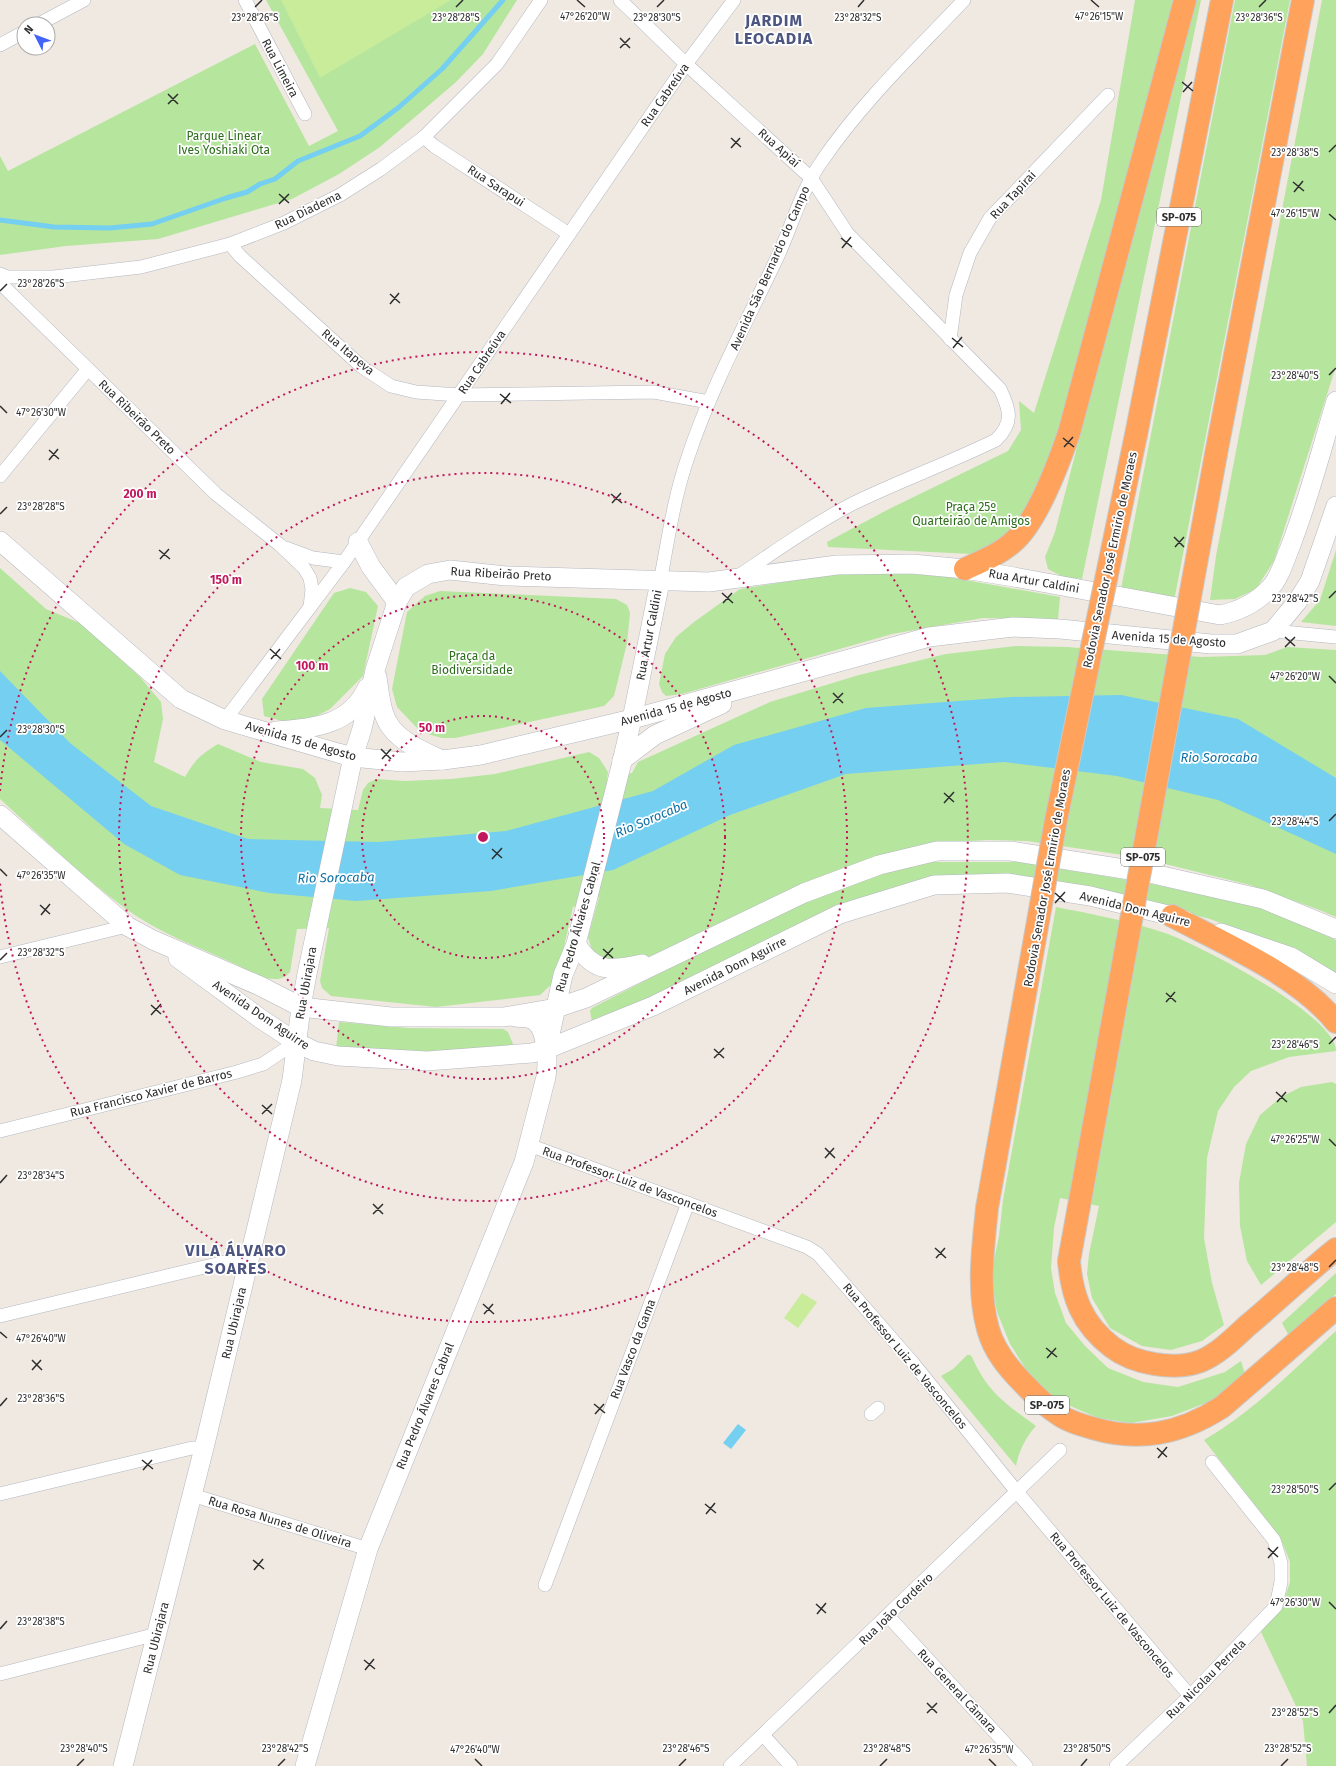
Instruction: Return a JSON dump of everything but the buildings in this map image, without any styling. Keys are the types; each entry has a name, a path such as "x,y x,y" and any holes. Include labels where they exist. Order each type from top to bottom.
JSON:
{"highway":[{"path":"966,569 1004,549 1015,541 1024,530 1039,505 1059,464 1071,425 1185,0"},
{"name":"Rodovia Senador José Ermírio de Moraes","path":"1222,0 1136,435 1056,820 987,1208 981,1262 981,1285 983,1306 988,1329 994,1346 1014,1374 1037,1398 1061,1416 1084,1426 1109,1434 1136,1436 1160,1434 1203,1420 1222,1407 1246,1387 1336,1308"},
{"name":"SP-075","path":"1303,0 1216,454 1069,1261 1071,1283 1082,1315 1105,1342 1116,1350 1141,1361 1156,1365 1172,1365 1201,1361 1227,1344 1334,1249"},
{"path":"1172,916 1266,966 1304,990 1336,1022"}],"main road":[{"name":"Rua Artur Caldini","path":"622,763 660,582 709,582 732,580 837,565 912,564 966,569 1071,586 1220,615 1237,612 1253,604 1271,587 1284,564 1331,430 1336,401"},
{"path":"1273,631 1297,602 1310,581 1336,506"},
{"name":"Avenida 15 de Agosto","path":"0,541 181,699 225,720 354,757 402,762 443,760 481,755 762,684 929,637 1013,627 1060,629 1211,644 1238,644 1273,631"},
{"path":"358,542 371,567 397,602"},
{"name":"Rua Ribeirão Preto","path":"354,757 362,729 375,670 397,602 406,587 428,574 450,570 506,576 660,582"},
{"path":"267,732 310,728 347,714 356,706 364,695 375,670"},
{"path":"375,670 384,714 388,724 397,735 423,751 443,760"},
{"path":"622,763 655,735 762,684"},
{"name":"Rua Ubirajara","path":"123,1766 204,1448 292,1080 301,1006 310,957 354,757"},
{"name":"Rua Pedro Álvares Cabral","path":"547,1049 563,975 578,938 622,763"},
{"name":"Avenida Dom Aguirre","path":"0,815 128,926 153,940 296,1042 314,1051 338,1056 427,1061 532,1053 547,1049 653,1006 840,914 934,885 1007,883 1090,896 1172,916 1291,957 1336,984"},
{"name":"Avenida Dom Aguirre","path":"153,940 211,964 301,1006 391,1016 504,1017 556,1008 586,998 804,893 879,865 937,851 1011,851 1149,873 1263,899 1336,929"},
{"path":"578,938 583,955 598,966 624,968 669,958"},
{"name":"Rua Pedro Álvares Cabral","path":"305,1766 368,1549 524,1162 529,1145 546,1077 548,1064 547,1049 541,1029 531,1018 504,1017"}],"street":[{"path":"54,16 84,0"},
{"name":"Rua Limeira","path":"245,0 305,114"},
{"name":"Rua Diadema","path":"0,274 7,276 54,277 141,267 230,244 284,223 340,196 381,169 424,137 497,64 541,0"},
{"name":"Rua Apiaí","path":"620,0 686,64 811,178 848,234 1000,389 1008,405 1009,421"},
{"name":"Rua Cabreúva","path":"225,720 344,562 686,64 734,0"},
{"name":"Avenida São Bernardo do Campo","path":"660,582 682,478 688,457 709,402 783,244 811,178 822,160 859,113 964,0"},
{"path":"0,45 16,36"},
{"name":"Rua Tapirai","path":"950,339 956,295 960,281 970,253 990,218 1108,95"},
{"name":"Rua Sarapui","path":"424,137 434,146 569,234"},
{"name":"Rua Itapeva","path":"230,244 240,256 362,367 391,386 416,392 459,394 654,392 709,402"},
{"name":"Rua Ribeirão Preto","path":"0,282 216,494 280,545 304,568 310,578 312,589 309,608"},
{"path":"0,476 88,369"},
{"name":"Rua Artur Caldini","path":"732,580 786,544 851,505 919,472 996,440 1004,432 1009,421"},
{"name":"Rua Ribeirão Preto","path":"280,545 313,558 344,562"},
{"path":"1273,631 1336,637"},
{"path":"0,958 128,926"},
{"name":"Rua Francisco Xavier de Barros","path":"0,1131 237,1072 263,1064 296,1042"},
{"name":"Rua Professor Luiz de Vasconcelos","path":"529,1145 807,1247 818,1254 912,1363 1017,1492 1190,1696"},
{"name":"Rua Vasco da Gama","path":"545,1585 688,1203"},
{"path":"0,1316 250,1256"},
{"path":"0,1494 192,1448 204,1448"},
{"name":"Rua João Cordeiro","path":"730,1766 1060,1450"},
{"name":"Rua Nicolau Perrela","path":"1116,1766 1190,1696 1276,1606 1281,1582 1280,1563 1274,1540 1212,1462"},
{"name":"Rua Rosa Nunes de Oliveira","path":"192,1495 368,1549"},
{"name":"Rua General Câmara","path":"888,1616 1026,1766"},
{"path":"0,1674 157,1634"},
{"path":"763,1735 791,1766"}],"green space":[{"name":"Parque Linear Ives Yoshiaki Ota","path":"266,0 517,0 483,54 456,82 380,147 339,174 292,199 158,239 66,246 0,255 0,156 8,171 255,44 309,146 338,131"},
{"path":"281,0 451,0 320,78"},
{"name":"Praça 25º Quarteirão de Amigos","path":"1135,0 1173,0 1065,423 1041,480 1018,525 1008,537 972,554 828,547 827,542 889,509 1008,451 1021,430 1019,401 1034,413 1101,200"},
{"path":"1193,0 1201,0 1082,579 1063,577 1048,569 1045,557 1055,532"},
{"path":"1235,0 1290,0 1174,601 1121,589"},
{"path":"1322,0 1336,0 1336,366 1274,561 1256,589 1235,599 1210,600 1216,556"},
{"path":"1336,550 1336,626 1301,622 1320,600"},
{"path":"0,568 46,609 82,624 140,677 161,702 163,719 154,762 185,777 198,758 218,744 261,762 303,769 315,778 322,795 320,808 358,810 363,790 368,783 376,779 405,781 451,779 495,774 589,752 599,758 608,772 607,779 632,773 638,762 770,702 859,675 946,654 1016,646 1067,647 1201,657 1265,655 1287,647 1336,650 1336,917 1250,885 1137,857 1027,841 988,840 935,843 645,958 618,962 593,954 588,937 599,897 573,907 561,960 554,982 540,995 436,1007 331,996 322,988 320,981 329,928 297,929 290,972 285,977 278,979 263,977 165,932 139,918 109,896 77,869 0,799"},
{"path":"859,571 943,576 1060,597 1058,619 983,618 892,634 682,694 666,696 662,692 659,684 665,654 676,637 740,589"},
{"path":"350,588 366,592 378,606 363,676 330,709 305,722 282,721 264,716 262,699 334,593"},
{"name":"Praça da Biodiversidade","path":"440,591 616,599 627,605 630,613 627,643 614,696 604,706 455,738 442,738 418,729 397,707 392,689 407,612 425,596"},
{"path":"933,862 1019,862 1152,884 1262,908 1336,940 1336,974 1274,943 1210,919 1151,904 940,880 592,1022 590,1011 592,1008 771,918 845,887 883,874"},
{"path":"1056,907 1138,925 1165,933 1205,951 1262,983 1314,1019 1330,1036 1336,1051 1289,1057 1251,1071 1234,1087 1218,1111 1207,1158 1204,1238 1212,1283 1224,1325 1202,1341 1171,1350 1142,1346 1110,1328 1092,1298 1087,1274 1089,1254 1099,1206 1060,1198 1054,1228 1051,1268 1055,1293 1066,1323 1085,1346 1108,1368 1143,1382 1178,1387 1225,1372 1241,1361 1246,1377 1211,1401 1172,1416 1131,1423 1098,1418 1059,1401 1031,1377 1010,1344 997,1312 991,1275 999,1236 1003,1200"},
{"path":"339,1022 408,1028 503,1029 508,1032 513,1044 512,1049 436,1054 336,1049"},
{"path":"1332,1082 1336,1084 1336,1222 1261,1285 1247,1261 1240,1226 1239,1183 1246,1144 1260,1115 1281,1097 1301,1087"},
{"path":"1336,1273 1336,1294 1289,1336 1282,1323"},
{"path":"802,1293 817,1302 798,1328 784,1318"},
{"path":"1336,1331 1336,1766 1307,1766 1303,1721 1261,1632 1282,1607 1290,1582 1290,1562 1280,1537 1204,1440 1222,1429 1257,1403"},
{"path":"967,1355 972,1357 984,1380 991,1389 1006,1404 1036,1426 1023,1445 1016,1466 941,1376 953,1369"}],"water":[{"name":"Rio Sorocaba","path":"0,671 70,743 151,806 248,839 378,842 506,831 653,791 734,745 866,708 1011,697 1121,695 1238,719 1336,778 1336,854 1218,800 1117,776 1004,762 846,774 730,815 613,870 491,891 356,901 269,893 180,875 124,844 0,740"},
{"path":"738,1424 746,1430 731,1449 723,1443"}],"waterway":[{"path":"0,220 54,227 110,228 152,224 247,192 260,184 275,179 298,161 360,136 398,108 442,69 503,0"}],"district":[{"name":"JARDIM LEOCADIA","path":"774,29"},
{"name":"VILA ÁLVARO SOARES","path":"236,1259"}]}
